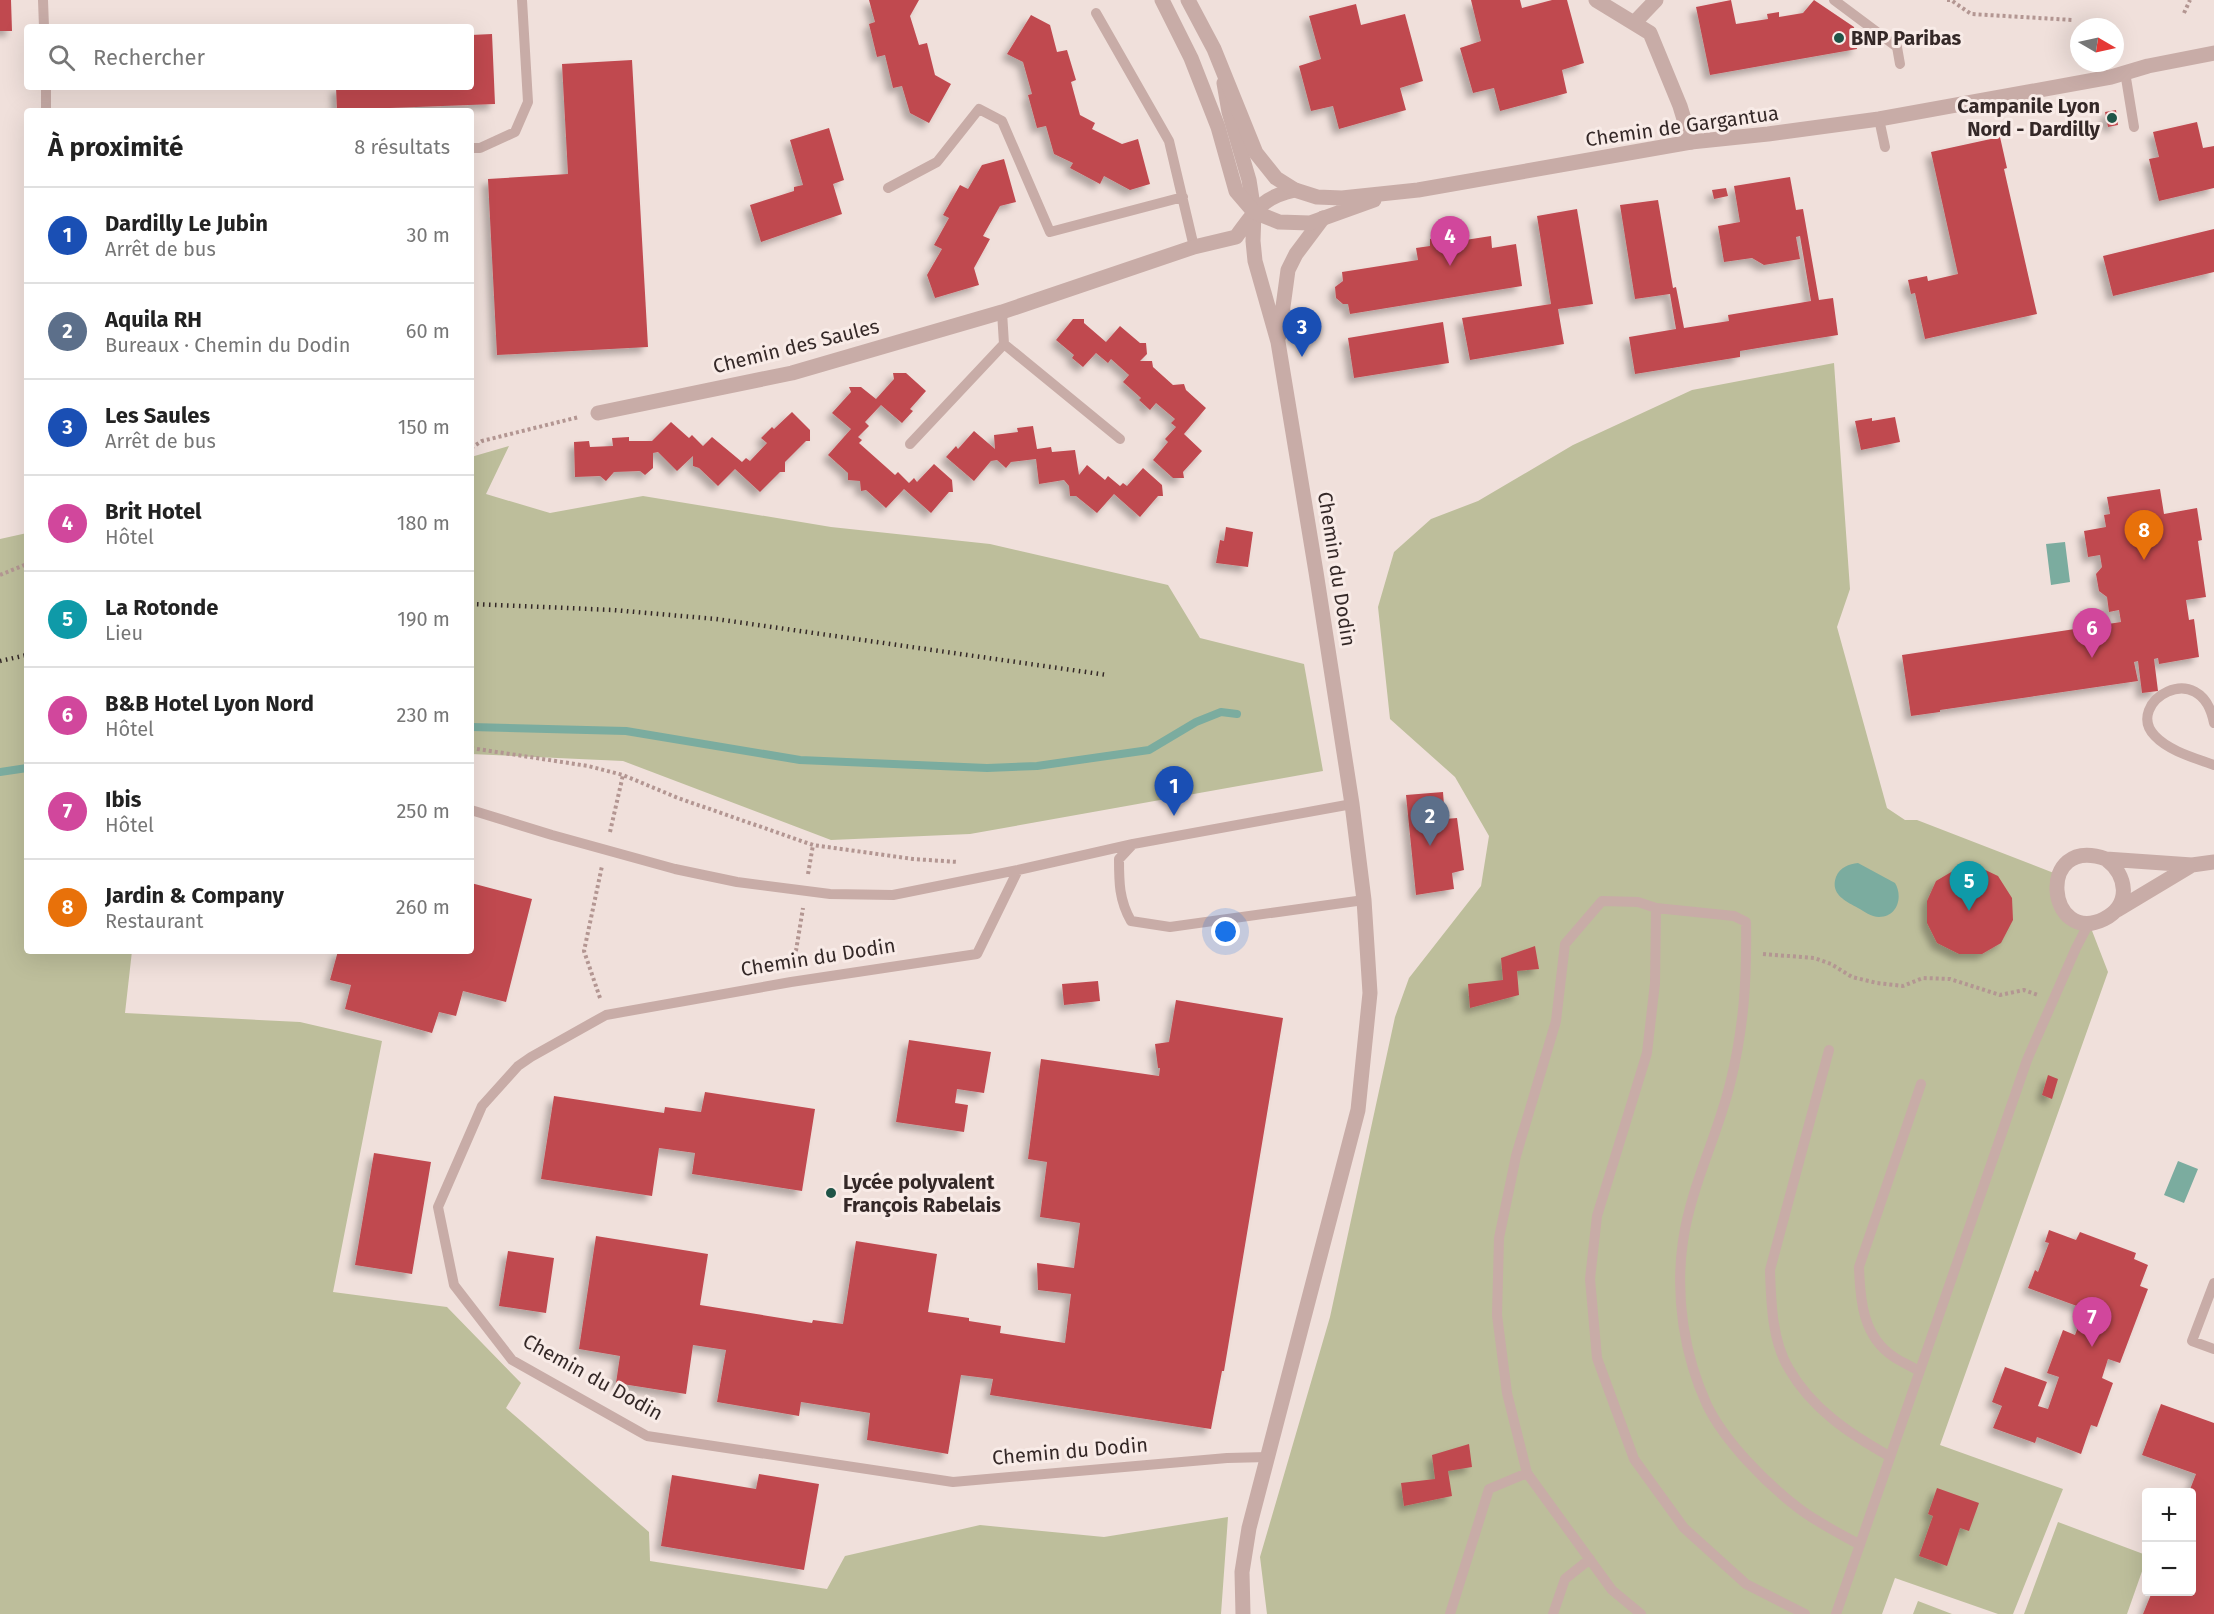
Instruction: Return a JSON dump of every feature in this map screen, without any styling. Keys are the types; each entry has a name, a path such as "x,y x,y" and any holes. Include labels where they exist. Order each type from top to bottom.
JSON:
{"street":[{"path":"1162,0 1191,58 1218,127 1236,191 1254,212 1280,222 1310,223 1388,194"},
{"path":"1188,0 1214,49 1222,72"},
{"path":"1596,0 1650,33 1680,106 1691,142"},
{"path":"1634,23 1656,0"},
{"name":"Chemin de Gargantua","path":"1222,72 1256,153 1276,178 1295,190 1317,197 1342,198 1388,194 1691,142 1768,135 1879,119 2111,77 2214,53"},
{"name":"Chemin du Dodin","path":"1222,72 1229,112 1249,180 1254,212 1252,241 1255,261 1278,342 1352,804 1364,900 1370,993 1358,1110 1249,1528 1242,1572 1243,1614"},
{"name":"Chemin des Saules","path":"598,412 792,373 1002,312 1194,248 1236,237 1254,212 1270,197 1295,190"},
{"name":"Chemin du Dodin","path":"1278,342 1288,270 1296,254 1323,218"},
{"path":"2116,910 2122,900 2124,888 2116,866 2095,855 2074,858 2065,865 2056,885 2061,907 2078,921 2089,923 2099,921 2192,865"},
{"path":"2106,859 2192,865 2214,862"}],"lane":[{"path":"43,0 44,24"},
{"path":"474,148 480,148 515,132 528,102 522,0"},
{"path":"1834,0 1897,48 1900,64"},
{"path":"1096,13 1169,141 1184,197 1194,248"},
{"path":"2125,72 2134,127"},
{"path":"46,90 46,108"},
{"path":"888,188 937,162 980,109 1002,121 1050,232 1184,197"},
{"path":"1879,119 1885,147"},
{"path":"910,444 1004,344 1002,312"},
{"path":"1004,344 1120,439"},
{"path":"2214,723 2206,700 2190,689 2180,688 2167,691 2156,698 2148,714 2149,728 2156,738 2178,751 2214,765"},
{"path":"474,811 675,869 727,880 830,894 893,895 1133,844 1352,804"},
{"path":"1133,844 1119,859 1122,906 1131,921 1170,927 1364,900"},
{"name":"Chemin du Dodin","path":"1018,870 977,954 791,982 606,1015 518,1066 482,1106 438,1208 454,1285 512,1360 647,1436 953,1482 1227,1458 1268,1457"},
{"path":"1641,1614 1612,1590 1527,1473 1507,1393 1497,1315 1499,1238 1516,1156 1556,1021 1564,944 1602,901 1638,902 1656,908 1734,916 1746,922 1747,978 1741,1034 1730,1085 1695,1187 1683,1241 1680,1280 1683,1323 1691,1362 1708,1407 1734,1445 1763,1479 1799,1509 1860,1545"},
{"path":"1656,908 1655,983 1647,1053 1597,1216 1590,1279 1597,1358 1634,1459 1684,1528 1746,1584 1805,1614"},
{"path":"1836,1614 1888,1456 2027,1060 2089,923"},
{"path":"1829,1050 1770,1270 1771,1305 1779,1344 1788,1368 1803,1388 1825,1414 1852,1435 1888,1456"},
{"path":"1919,1371 1892,1356 1877,1342 1866,1322 1860,1298 1859,1267 1921,1084"},
{"path":"2214,1283 2192,1341 2214,1349"},
{"path":"1450,1614 1489,1489 1527,1473"},
{"path":"1553,1614 1565,1579 1590,1559"}],"path":[{"path":"1947,0 1951,0 1971,14 2070,20"},
{"path":"2184,14 2191,0"},
{"path":"474,446 482,441 598,412"},
{"path":"0,575 24,565"},
{"path":"474,748 588,766 623,775 678,798 813,845 913,859 960,862"},
{"path":"606,1015 584,951 623,775"},
{"path":"791,982 813,845"},
{"path":"1747,953 1814,958 1831,964 1852,977 1877,983 1903,986 1923,978 1950,979 2000,995 2024,990 2053,1001"}],"green space":[{"path":"1834,363 1850,589 1837,627 1887,808 1905,820 1917,820 2059,875 2061,907 2089,923 2108,972 1940,1445 2063,1489 2013,1614 1998,1614 1895,1578 1882,1614 1267,1614 1260,1557 1330,1317 1395,1017 1409,978 1481,886 1489,836 1455,777 1390,719 1378,607 1394,552 1431,519 1478,501 1573,445 1692,390"},
{"path":"509,446 486,494 550,513 643,496 831,527 990,544 1168,585 1200,638 1304,664 1323,771 970,834 831,840 623,761 474,754 474,456"},
{"path":"24,534 24,954 132,954 125,1013 300,1022 382,1041 333,1292 447,1307 521,1383 506,1408 649,1532 650,1561 827,1589 845,1556 980,1525 1104,1537 1228,1517 1221,1614 0,1614 0,539"},
{"path":"2058,1522 2142,1554 2142,1571 2127,1614 2024,1614"},
{"path":"1918,1601 1952,1614 1913,1614"}],"water":[{"path":"2065,542 2070,582 2051,585 2046,544"},
{"path":"1858,863 1895,883 1899,894 1895,910 1891,914 1879,917 1870,915 1844,900 1837,892 1835,883 1840,871 1851,864"},
{"path":"2178,1161 2198,1169 2184,1203 2164,1195"}],"building":[{"path":"0,0 11,0 12,31 0,31"},
{"path":"869,0 919,0 910,16 919,45 927,43 935,75 951,84 929,123 910,113 902,86 893,88 885,55 877,57 869,24 875,22"},
{"path":"1471,0 1520,0 1522,8 1552,0 1567,0 1584,63 1562,70 1567,93 1500,111 1494,88 1473,93 1460,48 1481,41"},
{"path":"1731,0 1736,24 1768,19 1767,14 1779,12 1779,17 1803,13 1814,0 1854,27 1857,49 1710,75 1696,7"},
{"path":"1356,4 1361,25 1405,14 1423,81 1400,88 1406,110 1339,129 1333,106 1311,111 1299,66 1321,59 1309,16"},
{"path":"1031,15 1050,25 1057,52 1067,50 1076,80 1071,82 1080,115 1095,123 1092,129 1122,144 1138,139 1150,184 1130,190 1104,176 1100,184 1070,168 1073,163 1054,154 1046,126 1037,128 1028,95 1032,94 1023,62 1007,54"},
{"path":"492,34 495,104 337,108 336,90 474,90 474,35"},
{"path":"632,60 648,347 497,355 488,179 568,174 562,64"},
{"path":"2116,110 2118,125 2108,127 2105,112"},
{"path":"2197,122 2203,148 2214,146 2214,188 2159,201 2149,159 2159,157 2153,132"},
{"path":"829,128 844,180 833,184 842,214 761,242 750,205 794,191 794,187 803,185 790,140"},
{"path":"2000,137 2007,168 2004,169 2037,314 1925,339 1915,293 1911,294 1908,280 1927,276 1928,281 1958,274 1931,152"},
{"path":"1004,159 1016,202 1000,206 983,236 990,239 974,268 979,285 935,298 927,275 942,249 934,245 949,218 943,215 960,185 968,189 982,165"},
{"path":"1790,177 1796,210 1803,209 1819,300 1833,298 1838,335 1740,351 1740,357 1635,374 1629,337 1676,329 1670,294 1635,299 1620,205 1658,200 1673,288 1676,287 1684,328 1729,321 1728,315 1811,301 1800,236 1796,237 1800,259 1764,265 1752,258 1724,262 1718,226 1740,222 1734,186"},
{"path":"1726,188 1728,196 1714,199 1712,190"},
{"path":"1577,209 1593,304 1558,309 1564,344 1470,360 1462,318 1551,304 1537,216"},
{"path":"2214,229 2214,272 2113,296 2103,256"},
{"path":"1444,236 1446,243 1491,236 1492,248 1516,244 1522,286 1350,314 1348,304 1343,304 1336,298 1335,287 1343,281 1342,272 1418,260 1416,248 1430,246 1430,239"},
{"path":"1073,319 1084,319 1084,323 1106,342 1120,326 1140,343 1146,343 1147,354 1140,361 1152,361 1153,367 1173,385 1184,384 1186,390 1206,408 1184,434 1202,451 1183,472 1184,478 1173,478 1153,460 1168,442 1165,439 1176,427 1171,423 1175,419 1156,403 1150,410 1139,400 1141,398 1123,382 1129,375 1111,359 1108,363 1096,353 1083,367 1072,358 1074,355 1056,340"},
{"path":"1443,322 1449,363 1354,378 1348,338"},
{"path":"893,373 906,373 926,391 910,409 913,411 902,423 881,405 865,422 869,426 858,437 862,440 859,443 895,475 898,472 909,483 914,478 917,482 934,464 952,480 953,492 949,492 931,513 904,489 886,508 866,490 861,491 860,481 848,480 848,473 828,455 851,429 832,413 851,392 849,387 861,387 876,399 894,379"},
{"path":"792,412 810,430 810,441 806,441 785,462 785,472 780,472 760,492 735,469 718,486 699,468 693,466 693,456 677,471 658,452 653,453 653,468 645,475 640,471 614,472 606,481 600,476 575,477 574,442 589,441 590,447 613,446 612,438 629,437 629,441 652,441 671,422 689,438 692,435 703,446 712,437 742,462 746,458 750,461 767,443 761,438"},
{"path":"1895,417 1900,442 1861,450 1855,421"},
{"path":"1033,426 1037,449 1051,447 1052,452 1075,450 1079,475 1087,465 1105,480 1108,476 1120,486 1123,483 1127,486 1143,468 1162,485 1163,496 1158,496 1140,517 1114,494 1097,513 1076,496 1070,496 1069,486 1064,480 1039,484 1036,459 1011,462 1006,468 997,460 991,461 974,481 946,457 956,446 958,449 974,431 995,449 994,435 1018,432 1017,428"},
{"path":"2160,489 2164,514 2197,508 2202,540 2198,541 2206,597 2186,600 2189,620 2194,619 2199,657 2159,664 2158,658 2154,659 2158,691 2142,693 2138,661 2134,662 2138,681 1911,716 1902,655 2121,622 2119,610 2109,612 2107,597 2099,591 2096,574 2102,567 2100,555 2088,557 2084,531 2106,527 2104,515 2110,514 2107,497"},
{"path":"1226,527 1253,532 1248,567 1216,563 1220,540 1224,541"},
{"path":"1443,792 1445,819 1457,818 1464,870 1452,873 1454,889 1416,895 1406,795"},
{"path":"1979,867 1998,876 2012,898 2013,920 2001,943 1982,954 1959,954 1937,943 1927,923 1927,901 1936,881 1958,868"},
{"path":"474,884 532,899 506,1002 463,991 456,1016 439,1012 432,1033 345,1009 351,985 330,980 337,954 474,954"},
{"path":"1535,946 1539,969 1517,971 1519,995 1470,1008 1468,984 1503,980 1501,958"},
{"path":"1098,981 1100,1001 1064,1005 1062,984"},
{"path":"1176,1000 1283,1018 1224,1371 1222,1371 1211,1429 990,1395 993,1379 961,1375 948,1454 867,1440 870,1413 801,1402 799,1416 717,1402 726,1350 693,1345 686,1394 616,1383 620,1356 579,1349 596,1236 708,1254 700,1305 812,1323 813,1320 843,1324 856,1241 937,1254 928,1312 969,1318 969,1321 1001,1326 1000,1333 1065,1343 1071,1294 1038,1290 1037,1263 1074,1268 1080,1223 1040,1217 1047,1162 1028,1159 1041,1059 1159,1076 1160,1068 1158,1068 1155,1044 1169,1042"},
{"path":"909,1040 991,1052 984,1093 957,1089 955,1103 968,1105 964,1132 896,1122"},
{"path":"2048,1075 2058,1079 2052,1099 2042,1095"},
{"path":"705,1092 815,1109 802,1191 692,1174 695,1153 659,1148 652,1196 541,1179 554,1096 664,1113 665,1107 701,1112"},
{"path":"374,1153 431,1162 412,1274 355,1265"},
{"path":"2049,1230 2076,1240 2080,1232 2136,1253 2134,1259 2148,1265 2140,1286 2148,1289 2120,1363 2108,1359 2102,1378 2113,1383 2097,1427 2091,1425 2081,1454 2037,1437 2035,1443 1993,1428 2002,1406 1992,1402 2005,1367 2047,1382 2038,1406 2048,1409 2059,1377 2047,1373 2063,1330 2075,1335 2085,1309 2028,1288 2035,1270 2038,1272 2049,1243 2045,1242"},
{"path":"508,1251 554,1258 546,1313 499,1306"},
{"path":"2161,1404 2214,1423 2214,1614 2143,1614 2150,1596 2196,1596 2196,1488 2191,1488 2196,1474 2142,1455"},
{"path":"1469,1444 1472,1467 1448,1471 1452,1496 1404,1506 1401,1483 1435,1479 1432,1455"},
{"path":"759,1474 819,1484 804,1570 661,1546 672,1475 756,1489"},
{"path":"1937,1488 1979,1503 1969,1531 1960,1528 1947,1566 1919,1556 1933,1516 1928,1514"}],"waterway":[{"path":"474,727 626,731 800,760 987,768 1037,766 1149,750 1196,722 1221,712 1237,714"},
{"path":"0,772 24,768"}],"railway":[{"path":"474,604 613,610 716,619 1107,675"},
{"path":"0,661 24,656"}],"place":[{"name":"BNP Paribas","path":"1839,38"},
{"name":"Campanile Lyon Nord - Dardilly","path":"2112,118"},
{"name":"Brit Hotel","path":"1450,266"},
{"name":"Les Saules","path":"1302,357"},
{"name":"Jardin & Company","path":"2144,560"},
{"name":"B&B Hotel Lyon Nord","path":"2092,658"},
{"name":"Dardilly Le Jubin","path":"1174,816"},
{"name":"Aquila RH","path":"1430,846"},
{"name":"La Rotonde","path":"1969,911"},
{"name":"Lycée polyvalent François Rabelais","path":"831,1193"},
{"name":"Ibis","path":"2092,1347"}]}
